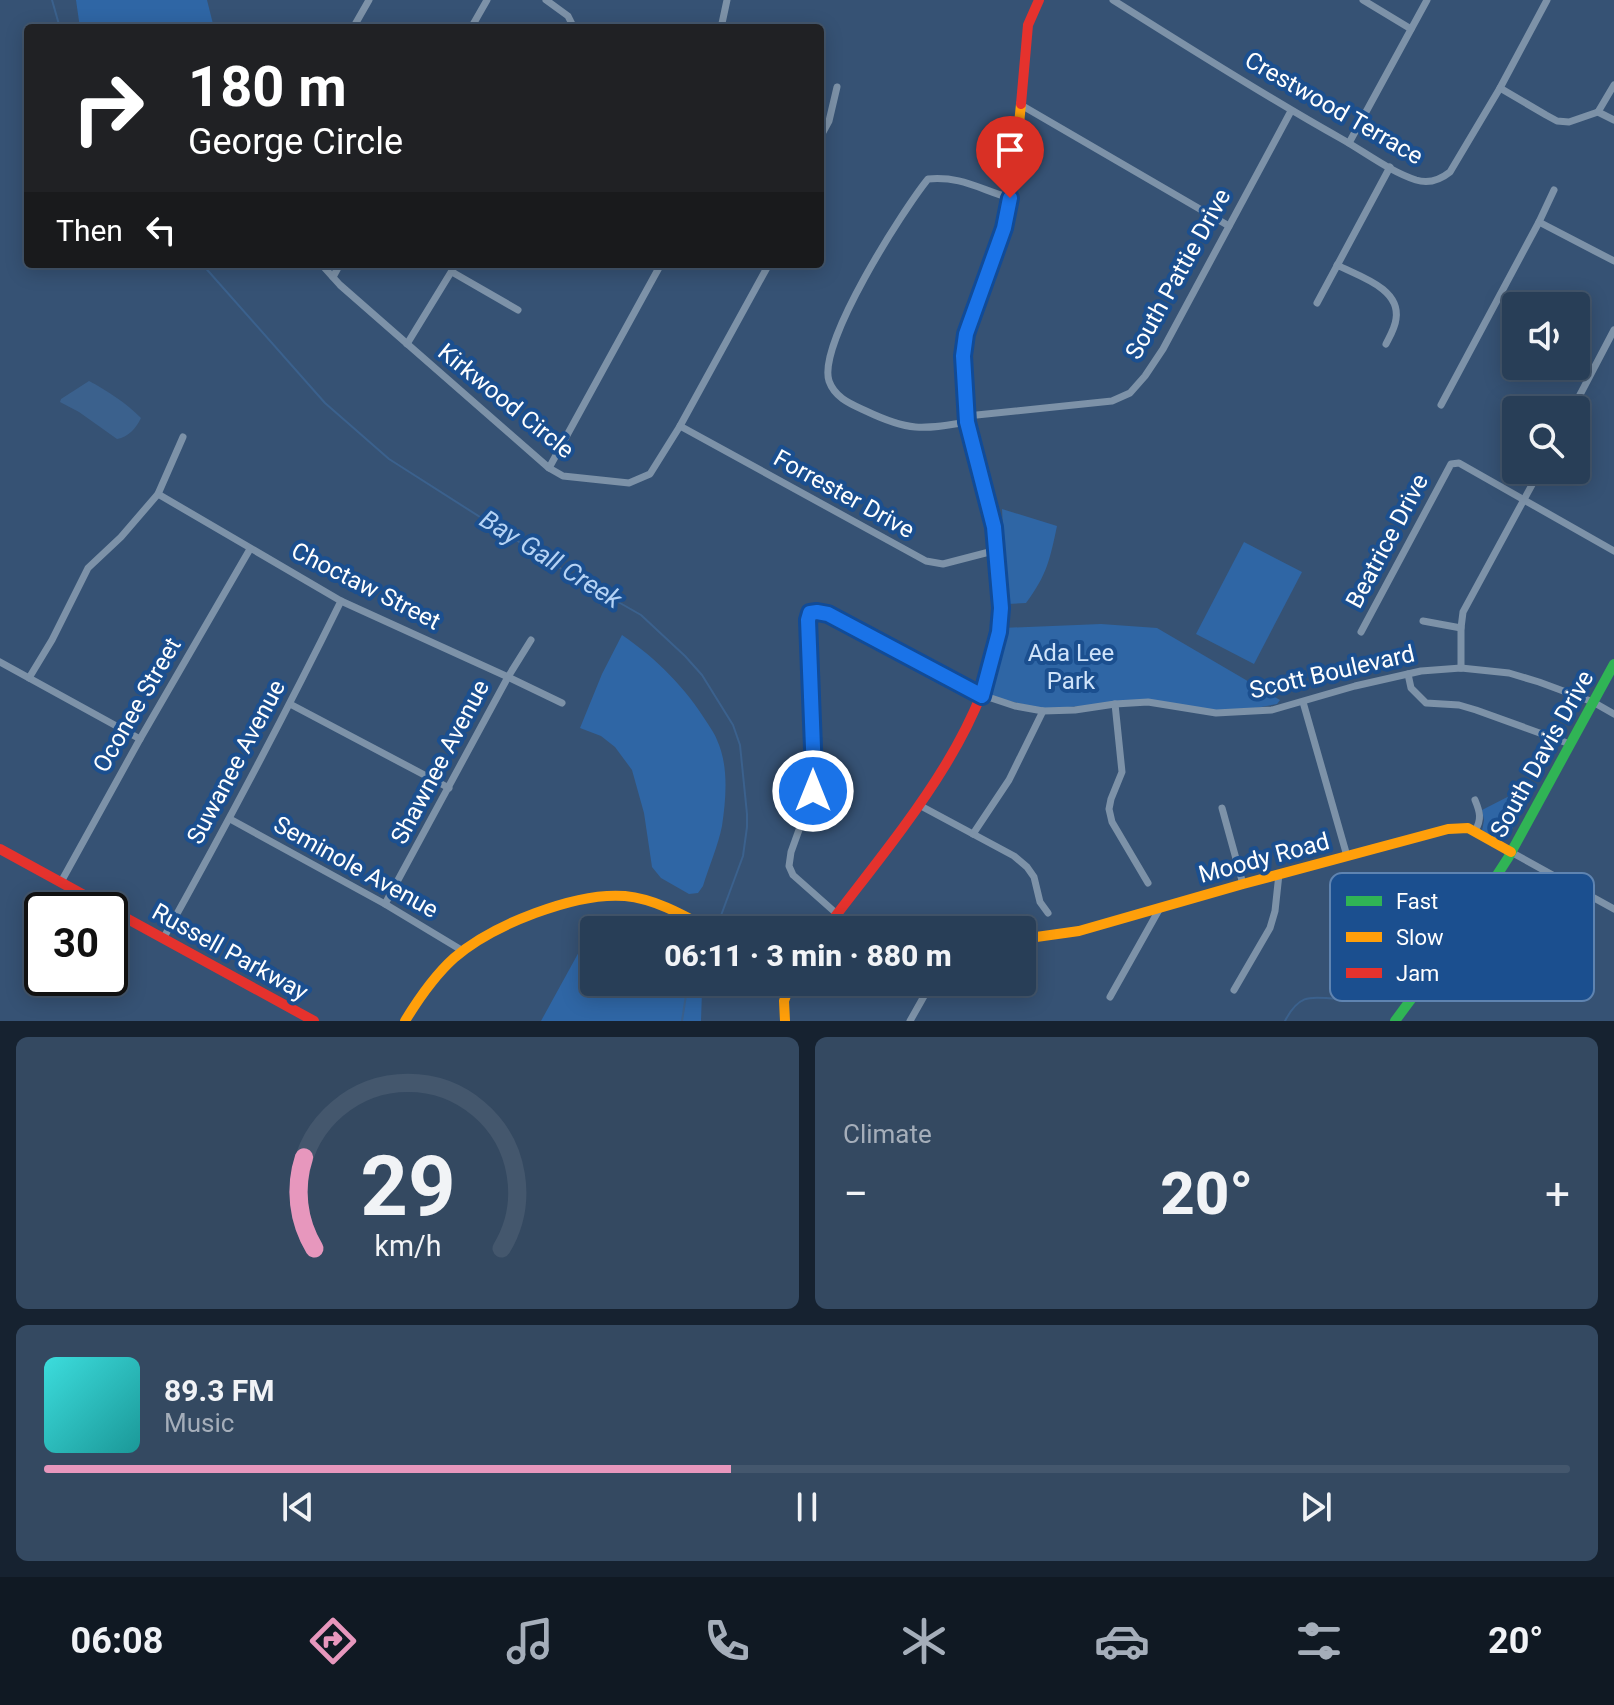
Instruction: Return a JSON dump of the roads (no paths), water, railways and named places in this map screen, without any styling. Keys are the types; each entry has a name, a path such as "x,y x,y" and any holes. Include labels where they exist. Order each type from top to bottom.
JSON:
{"street":[{"path":"355,24 369,0"},
{"path":"473,24 487,0"},
{"path":"546,0 568,16 572,24"},
{"path":"722,24 727,0"},
{"path":"837,914 919,805 956,748 982,696 999,632 1001,608 994,527 967,419 963,356 966,334 1004,228 1021,105 1028,25 1039,0"},
{"name":"Crestwood Terrace","path":"1113,0 1291,111 1390,167 1415,180 1427,182 1450,172 1547,0"},
{"path":"1363,0 1411,29"},
{"path":"1349,143 1427,0"},
{"path":"1500,88 1557,121 1569,122 1598,112 1614,85"},
{"path":"824,130 837,87"},
{"path":"1021,105 1229,226"},
{"name":"South Pattie Drive","path":"967,419 1112,401 1130,393 1163,349 1291,111"},
{"path":"1598,112 1614,120"},
{"path":"1317,303 1390,167"},
{"path":"967,419 926,428 910,428 887,421 836,394 827,373 830,356 851,305 895,225 928,179 946,177 1010,198"},
{"path":"1441,405 1554,190"},
{"path":"1539,222 1614,261"},
{"path":"1337,265 1379,287 1392,298 1397,318 1386,344"},
{"name":"Kirkwood Circle","path":"325,268 549,468 563,476 629,483 650,474 680,426 767,268"},
{"path":"333,277 338,268"},
{"path":"407,344 454,268 518,310"},
{"path":"549,468 659,268"},
{"path":"1579,396 1614,330"},
{"name":"Forrester Drive","path":"680,426 926,561 943,564 997,550"},
{"path":"29,678 88,568 121,537 158,494 183,437"},
{"name":"Beatrice Drive","path":"1361,632 1451,464 1459,463 1614,551"},
{"path":"1461,668 1461,628 1467,604 1533,484"},
{"name":"Choctaw Street","path":"158,494 341,601 562,703"},
{"name":"Oconee Street","path":"61,882 250,549"},
{"name":"Suwanee Avenue","path":"163,939 230,819 341,601"},
{"name":"Scott Boulevard","path":"837,914 793,875 789,866 813,791 810,613 828,614 982,696 1043,711 1148,702 1216,713 1272,710 1421,671 1461,668 1509,673 1539,682 1593,702 1614,714"},
{"path":"1423,621 1461,628"},
{"name":"Shawnee Avenue","path":"385,904 531,640"},
{"path":"0,662 140,739"},
{"name":"South Davis Drive","path":"1497,873 1614,664"},
{"path":"1408,674 1411,688 1426,703 1459,705 1570,744"},
{"path":"1303,702 1347,856"},
{"path":"290,704 449,788"},
{"path":"1115,704 1122,772 1109,809 1112,822 1148,883"},
{"path":"973,834 1009,780 1043,711"},
{"path":"1475,800 1481,820 1475,831 1549,873"},
{"path":"919,805 1014,856 1034,877 1040,902 1048,913"},
{"path":"1222,808 1243,884"},
{"name":"Seminole Avenue","path":"230,819 385,904 463,951"},
{"name":"Moody Road","path":"1036,938 1079,931 1448,829 1475,831"},
{"name":"Russell Parkway","path":"0,849 314,1021"},
{"path":"1234,990 1270,928 1279,874"},
{"path":"405,1021 430,984 463,951 529,915 564,904 626,896 685,916"},
{"path":"1594,898 1614,909"},
{"path":"1110,997 1160,908"},
{"path":"784,996 785,1021"},
{"path":"910,1021 924,996"},
{"name":"South Davis Drive","path":"1395,1021 1409,1001"}],"waterway":[{"name":"Bay Gall Creek","path":"52,0 59,24"},
{"name":"Bay Gall Creek","path":"206,268 325,403 389,459 571,575 641,615 702,675 733,725 740,745 747,814 743,856 721,916"},
{"name":"Bay Gall Creek","path":"682,1021 686,996"},
{"path":"1285,1021 1299,1002 1330,999"}],"park label":[{"name":"Ada Lee Park","path":"1071,667"}]}
